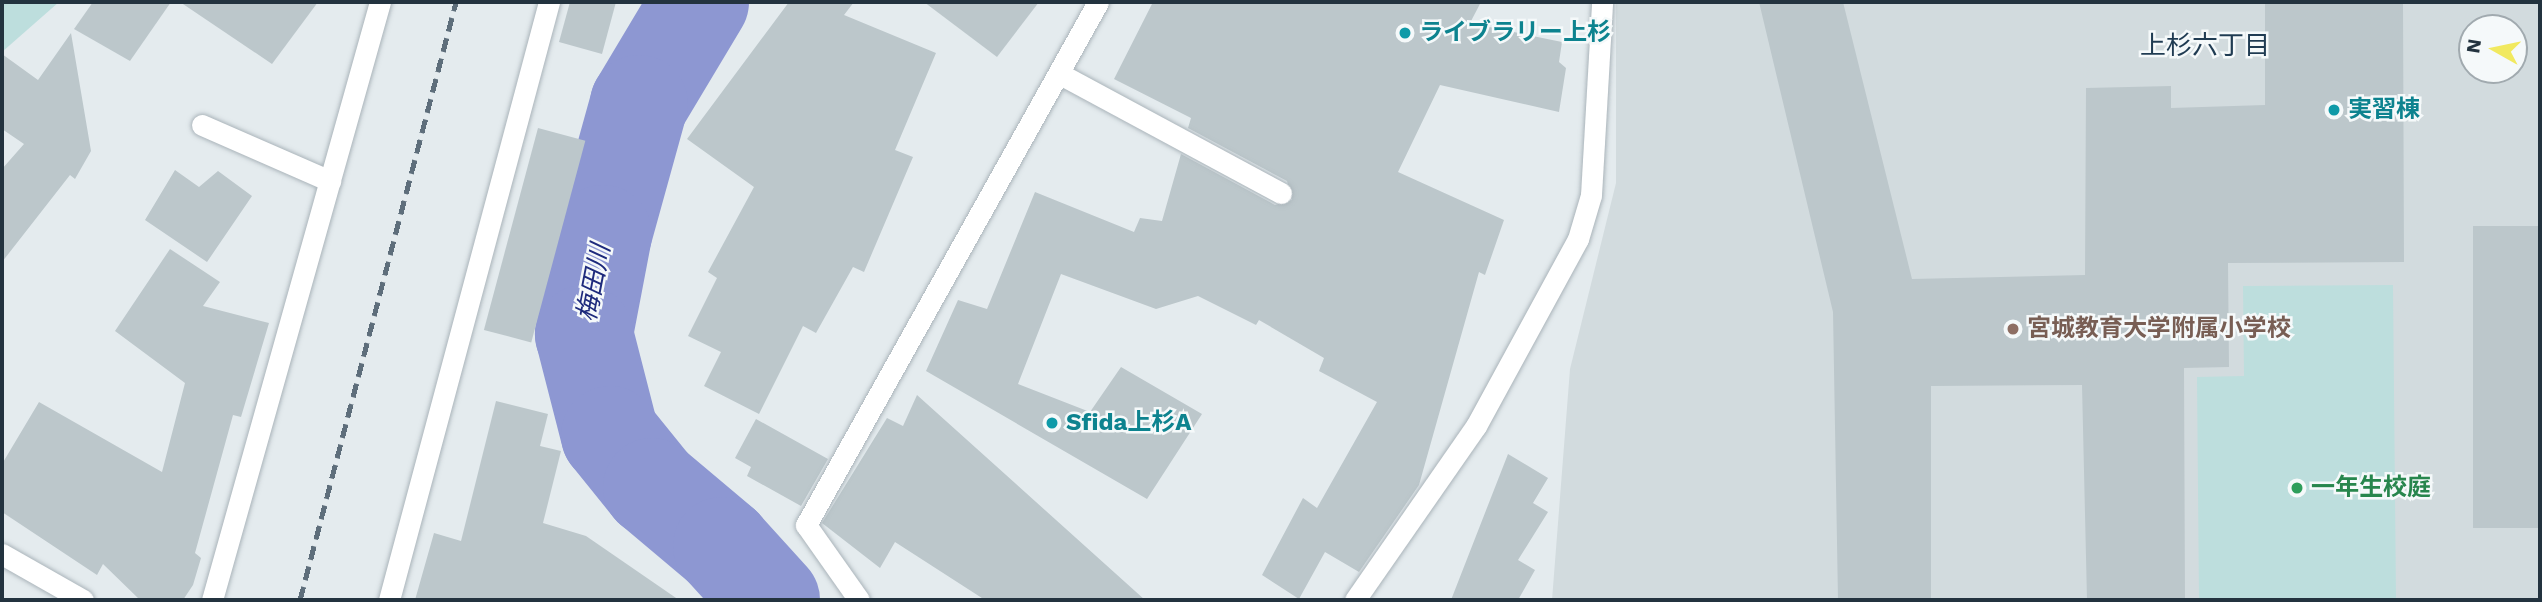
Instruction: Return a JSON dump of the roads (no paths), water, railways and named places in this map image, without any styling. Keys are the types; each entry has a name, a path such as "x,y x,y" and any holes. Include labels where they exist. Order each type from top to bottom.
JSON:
{"street":[{"path":"212,600 380,2"},
{"path":"389,600 549,2"},
{"path":"859,600 806,525 1098,2"},
{"path":"1355,600 1476,426 1578,239 1591,195 1602,2"},
{"path":"1060,74 1282,193"},
{"path":"202,125 330,181"},
{"path":"2,554 83,600"}],"waterway":[{"name":"梅田川","path":"700,2 639,104 603,234 584,334 610,435 652,487 722,546 771,600"}],"railway":[{"path":"300,600 456,2"}],"place":[{"name":"ライブラリー上杉","path":"1405,33"},
{"name":"実習棟","path":"2334,110"},
{"name":"宮城教育大学附属小学校","path":"2013,329"},
{"name":"Sfida上杉A","path":"1052,423"},
{"name":"一年生校庭","path":"2297,488"}],"district":[{"name":"上杉六丁目","path":"2205,46"}]}
